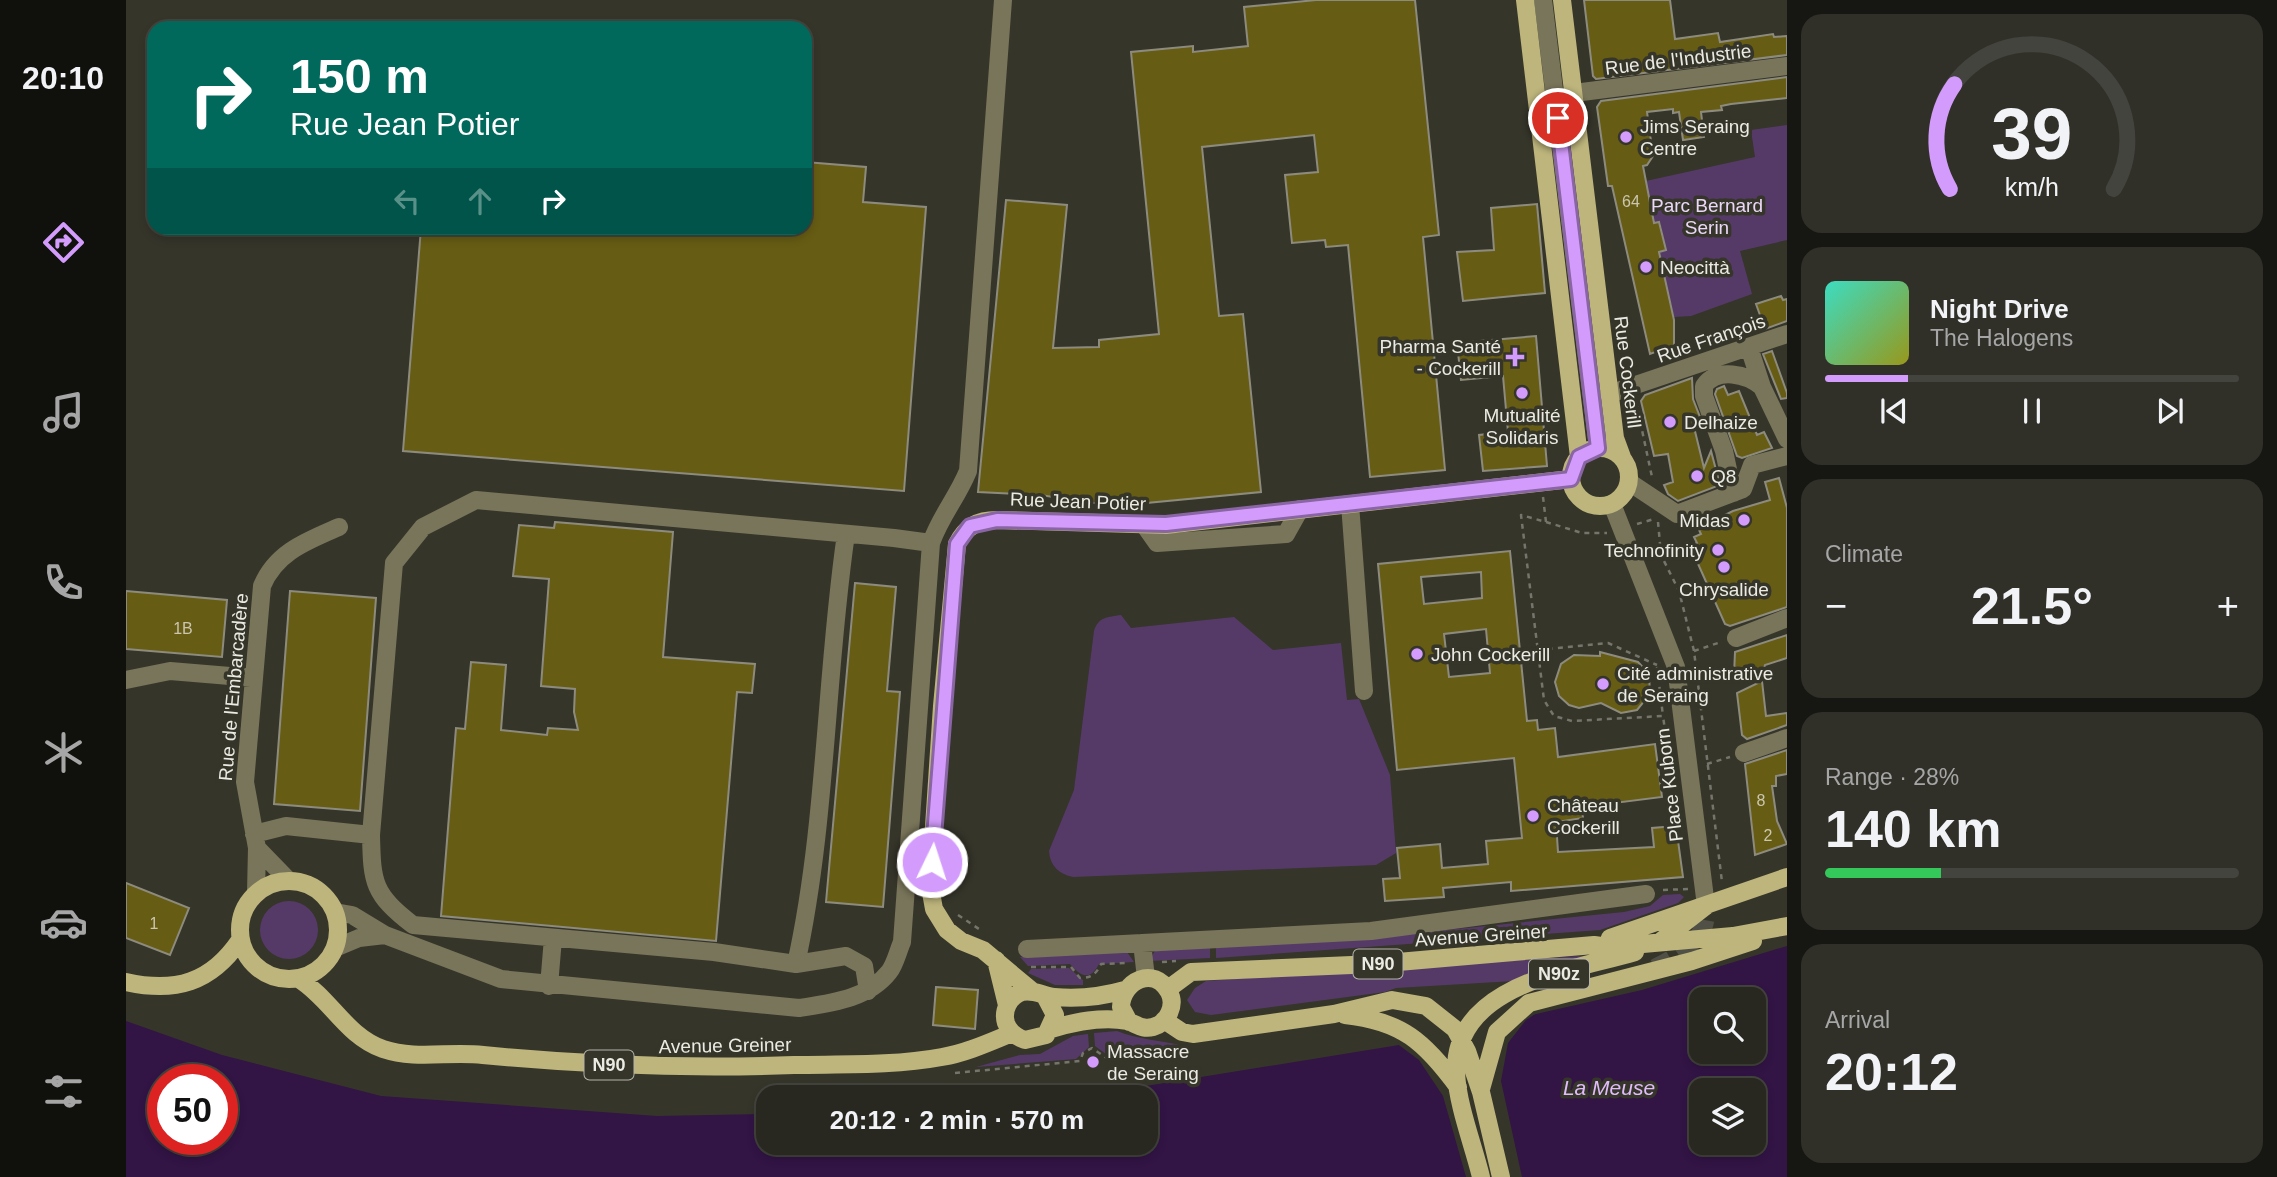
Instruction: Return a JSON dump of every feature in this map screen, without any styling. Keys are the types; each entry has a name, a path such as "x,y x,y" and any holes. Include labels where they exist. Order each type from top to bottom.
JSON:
{"main road":[{"path":"1525,0 1579,457 1571,479 1581,499 1590,505 1612,504 1621,498 1630,474 1622,457 1608,449 1598,448 1579,457"},
{"name":"Rue Cockerill","path":"1562,0 1609,394 1615,438 1622,457"},
{"name":"Rue Jean Potier","path":"1039,993 996,960 947,930 934,909 930,887 942,706 957,544 970,526 984,520 1145,526 1571,479"},
{"name":"N90","path":"1706,906 1787,877"},
{"path":"126,982 151,986 176,985 215,970 254,965 240,940 240,923 245,906 257,893 272,884 289,881 317,889 335,912 338,924 331,956 330,1005"},
{"name":"N90z","path":"1461,1031 1481,1011 1514,989 1635,952 1661,941 1706,906"},
{"name":"Avenue Greiner","path":"1594,945 1706,906"},
{"name":"N90z","path":"1481,1092 1497,1032 1511,1016 1529,1003 1692,961 1773,934 1786,926"},
{"name":"Avenue Greiner","path":"1168,989 1191,972 1375,964 1594,945 1609,947 1733,936 1786,926"},
{"path":"215,970 240,940"},
{"path":"299,979 331,956"},
{"path":"996,960 1008,1020 1033,1040 1051,1029 1090,1021 1129,1022 1151,1028 1164,1020 1171,1006 1168,989 1145,970 1125,990 1121,1007 1129,1022"},
{"name":"Avenue Greiner","path":"254,965 275,978 299,979 330,1005 340,1020 357,1035 380,1048 422,1056 481,1055 543,1062 696,1068 907,1061 945,1057 971,1049 1008,1020"},
{"path":"1008,1020 1017,994 1088,997 1125,990"},
{"path":"1039,993 1055,1015 1051,1029"},
{"path":"1164,1020 1182,1032 1193,1034 1334,1014 1392,1000 1410,1001 1426,1006 1461,1031 1481,1092 1501,1177"},
{"path":"1334,1014 1382,1022 1415,1038 1434,1055 1458,1087"},
{"path":"1461,1031 1456,1062 1458,1087 1481,1177"}],"street":[{"path":"335,912 352,915 385,935 501,979 549,986 799,1007 836,1003 868,990 890,972 902,942 930,543 940,517 960,492 968,471 1003,0"},
{"name":"Rue Cockerill","path":"1543,0 1598,448"},
{"name":"Rue de l'Industrie","path":"1574,93 1787,65"},
{"name":"Rue François","path":"1609,394 1780,336"},
{"path":"1749,347 1762,387 1787,439"},
{"path":"1732,493 1724,451 1704,396 1704,386 1714,377 1731,375 1748,378 1762,387"},
{"path":"1629,482 1677,514 1743,489 1752,465 1787,456"},
{"path":"868,990 864,966 846,956 796,964 714,953 412,925 390,907 371,874 371,835 394,563 423,527 476,500 930,543"},
{"path":"1350,503 1364,691"},
{"name":"Place Kuborn","path":"1612,504 1676,667 1706,906"},
{"name":"Rue de l'Embarcadère","path":"257,893 256,841 245,782 260,599 267,574 292,549 339,527"},
{"path":"796,964 815,849 834,614 846,534"},
{"path":"1736,638 1787,618"},
{"path":"126,680 170,671 254,678"},
{"path":"1744,753 1787,738"},
{"path":"289,881 256,841 286,826 371,835"},
{"path":"1027,949 1371,931 1654,892"},
{"path":"331,956 359,938 385,935"},
{"path":"549,986 553,938"},
{"path":"1142,943 1145,970"}],"path":[{"path":"1634,387 1649,452 1655,499"},
{"path":"1542,482 1546,522"},
{"path":"1657,518 1603,534 1583,533 1521,515 1544,700 1554,716 1572,721 1663,716"},
{"path":"1694,651 1736,638"},
{"path":"1538,650 1608,643 1657,665 1674,790"},
{"path":"1708,764 1744,753"},
{"path":"1654,892 1687,888"},
{"path":"954,911 964,921 986,933"},
{"path":"1026,967 1071,967 1080,978 1087,978 1097,972 1101,964 1145,970 1185,961"},
{"path":"949,1073 1080,1061 1083,1053 1092,1048 1108,1059 1189,1047"}],"green space":[{"name":"Parc Bernard Serin","path":"1787,125 1787,240 1740,251 1752,294 1691,316 1674,317 1659,252 1666,250 1660,222 1654,223 1646,181 1755,157 1751,130"},
{"path":"1121,615 1131,628 1234,617 1273,650 1341,643 1347,700 1359,699 1390,775 1396,853 1376,865 1073,877 1056,868 1049,851 1074,790 1094,631 1101,620"},
{"path":"1680,894 1684,897 1678,903 1600,930 1216,958 1216,946 1377,937 1624,912 1650,906 1663,895"},
{"path":"283,901 295,901 310,909 318,924 318,936 310,951 295,959 283,959 268,951 260,936 260,924 268,909"},
{"path":"1210,945 1210,958 1149,961 1156,949"},
{"path":"1127,952 1134,962 1099,964 1089,975 1078,972 1070,964 1028,966 1020,957"},
{"path":"1612,954 1532,980 1396,988 1385,992 1211,1015 1195,1012 1187,1000 1195,988 1206,981"},
{"path":"1069,968 1083,980 1083,985 1055,985 1028,973 1031,969"},
{"path":"1117,1031 1184,1046 1110,1057 1095,1046 1094,1033"},
{"path":"1088,1034 1089,1047 1076,1059 976,1067 1020,1055 1040,1054 1073,1036"}],"water":[{"name":"La Meuse","path":"1787,946 1787,1177 126,1177 126,1021 222,1055 381,1096 657,1116 756,1114 756,1155 1158,1155 1158,1085 1152,1085 1399,1045 1642,990"}],"pier":[{"path":"1543,1009 1526,1020 1508,1043 1501,1081 1522,1177 1466,1177 1443,1096 1419,1060 1396,1043"}],"building":[{"path":"1316,0 1415,0 1439,235 1423,237 1445,470 1370,477 1348,245 1326,247 1325,240 1292,243 1285,175 1318,172 1314,135 1202,147 1219,316 1243,314 1261,492 1115,506 1040,495 978,492 1006,200 1067,205 1053,348 1099,347 1099,340 1159,334 1131,52 1193,46 1193,52 1248,46 1244,7"},
{"path":"1584,0 1670,0 1675,39 1718,33 1720,42 1773,34 1774,37 1787,36 1787,55 1596,79 1593,76"},
{"path":"1787,77 1787,98 1731,104 1721,106 1722,110 1701,112 1704,137 1683,140 1679,112 1673,113 1673,109 1647,112 1653,156 1647,165 1643,166 1654,223 1659,222 1666,250 1659,252 1674,320 1674,345 1650,354 1612,186 1608,186 1597,107 1601,101"},
{"path":"812,163 866,167 863,202 926,207 904,491 403,451 420,235 812,235"},
{"path":"1537,204 1545,293 1463,301 1457,252 1494,250 1491,208"},
{"path":"1781,296 1783,300 1787,299 1787,321 1765,329 1756,304"},
{"path":"1536,336 1547,466 1483,471 1479,435 1508,432 1503,376 1461,380 1457,343"},
{"path":"1772,351 1787,398 1781,399 1763,354"},
{"path":"1692,378 1693,399 1700,417 1692,419 1704,468 1711,451 1720,485 1678,501 1668,494 1664,485 1673,482 1668,454 1654,456 1641,401 1645,395"},
{"path":"1724,386 1728,395 1739,391 1757,435 1764,432 1772,448 1742,458 1737,456 1715,394 1717,389"},
{"path":"1779,478 1787,508 1787,607 1730,626 1725,624 1690,546 1697,543 1694,537 1701,534 1698,528 1733,511 1770,500 1765,482"},
{"path":"555,522 673,532 663,657 755,664 752,693 737,692 716,941 441,916 456,728 465,729 471,662 506,665 501,730 547,735 548,728 578,730 574,712 575,689 541,686 549,579 513,576 519,525 554,528"},
{"path":"1510,551 1527,721 1537,720 1538,730 1555,728 1558,757 1655,744 1662,797 1582,807 1583,818 1556,822 1558,852 1654,847 1652,828 1676,826 1683,877 1511,891 1511,882 1443,888 1444,897 1385,901 1383,879 1400,878 1397,848 1440,844 1442,868 1488,864 1486,841 1522,838 1514,758 1397,770 1378,564","holes":["1481,572 1482,598 1424,604 1421,577","1486,629 1490,673 1449,677 1444,634"]},
{"path":"855,583 896,587 887,691 900,692 883,907 826,902"},
{"path":"126,591 227,600 222,657 126,649"},
{"path":"290,591 376,598 360,811 274,804"},
{"path":"1787,635 1787,658 1765,665 1761,678 1734,675 1735,652"},
{"name":"Cité administrative de Seraing","path":"1600,652 1638,662 1649,674 1650,694 1637,710 1621,713 1601,703 1579,708 1569,705 1559,696 1555,682 1561,664 1574,655 1600,656"},
{"path":"1762,681 1766,716 1787,713 1787,725 1747,739 1742,735 1737,693"},
{"path":"1787,750 1787,774 1776,776 1776,786 1772,786 1777,821 1787,844 1755,855 1745,764"},
{"path":"126,883 189,908 170,955 126,938"},
{"path":"936,987 978,990 975,1029 933,1025"}],"tunnel":[{"path":"1655,968 1684,951 1698,937 1706,918 1706,906"}],"place":[{"name":"Jims Seraing Centre","path":"1626,137"},
{"name":"Neocittà","path":"1646,267"},
{"name":"Pharma Santé - Cockerill","path":"1515,357"},
{"name":"Mutualité Solidaris","path":"1522,393"},
{"name":"Delhaize","path":"1670,422"},
{"name":"Q8","path":"1697,476"},
{"name":"Midas","path":"1744,520"},
{"name":"Technofinity","path":"1718,550"},
{"name":"Chrysalide","path":"1724,567"},
{"name":"John Cockerill","path":"1417,654"},
{"name":"Cité administrative de Seraing","path":"1603,684"},
{"name":"Château Cockerill","path":"1533,816"},
{"name":"Massacre de Seraing","path":"1093,1062"}],"route":[{"path":"932,862 942,706 957,544 970,526 984,520 1145,526 1571,479 1572,470 1579,457 1598,448 1558,118"}]}
